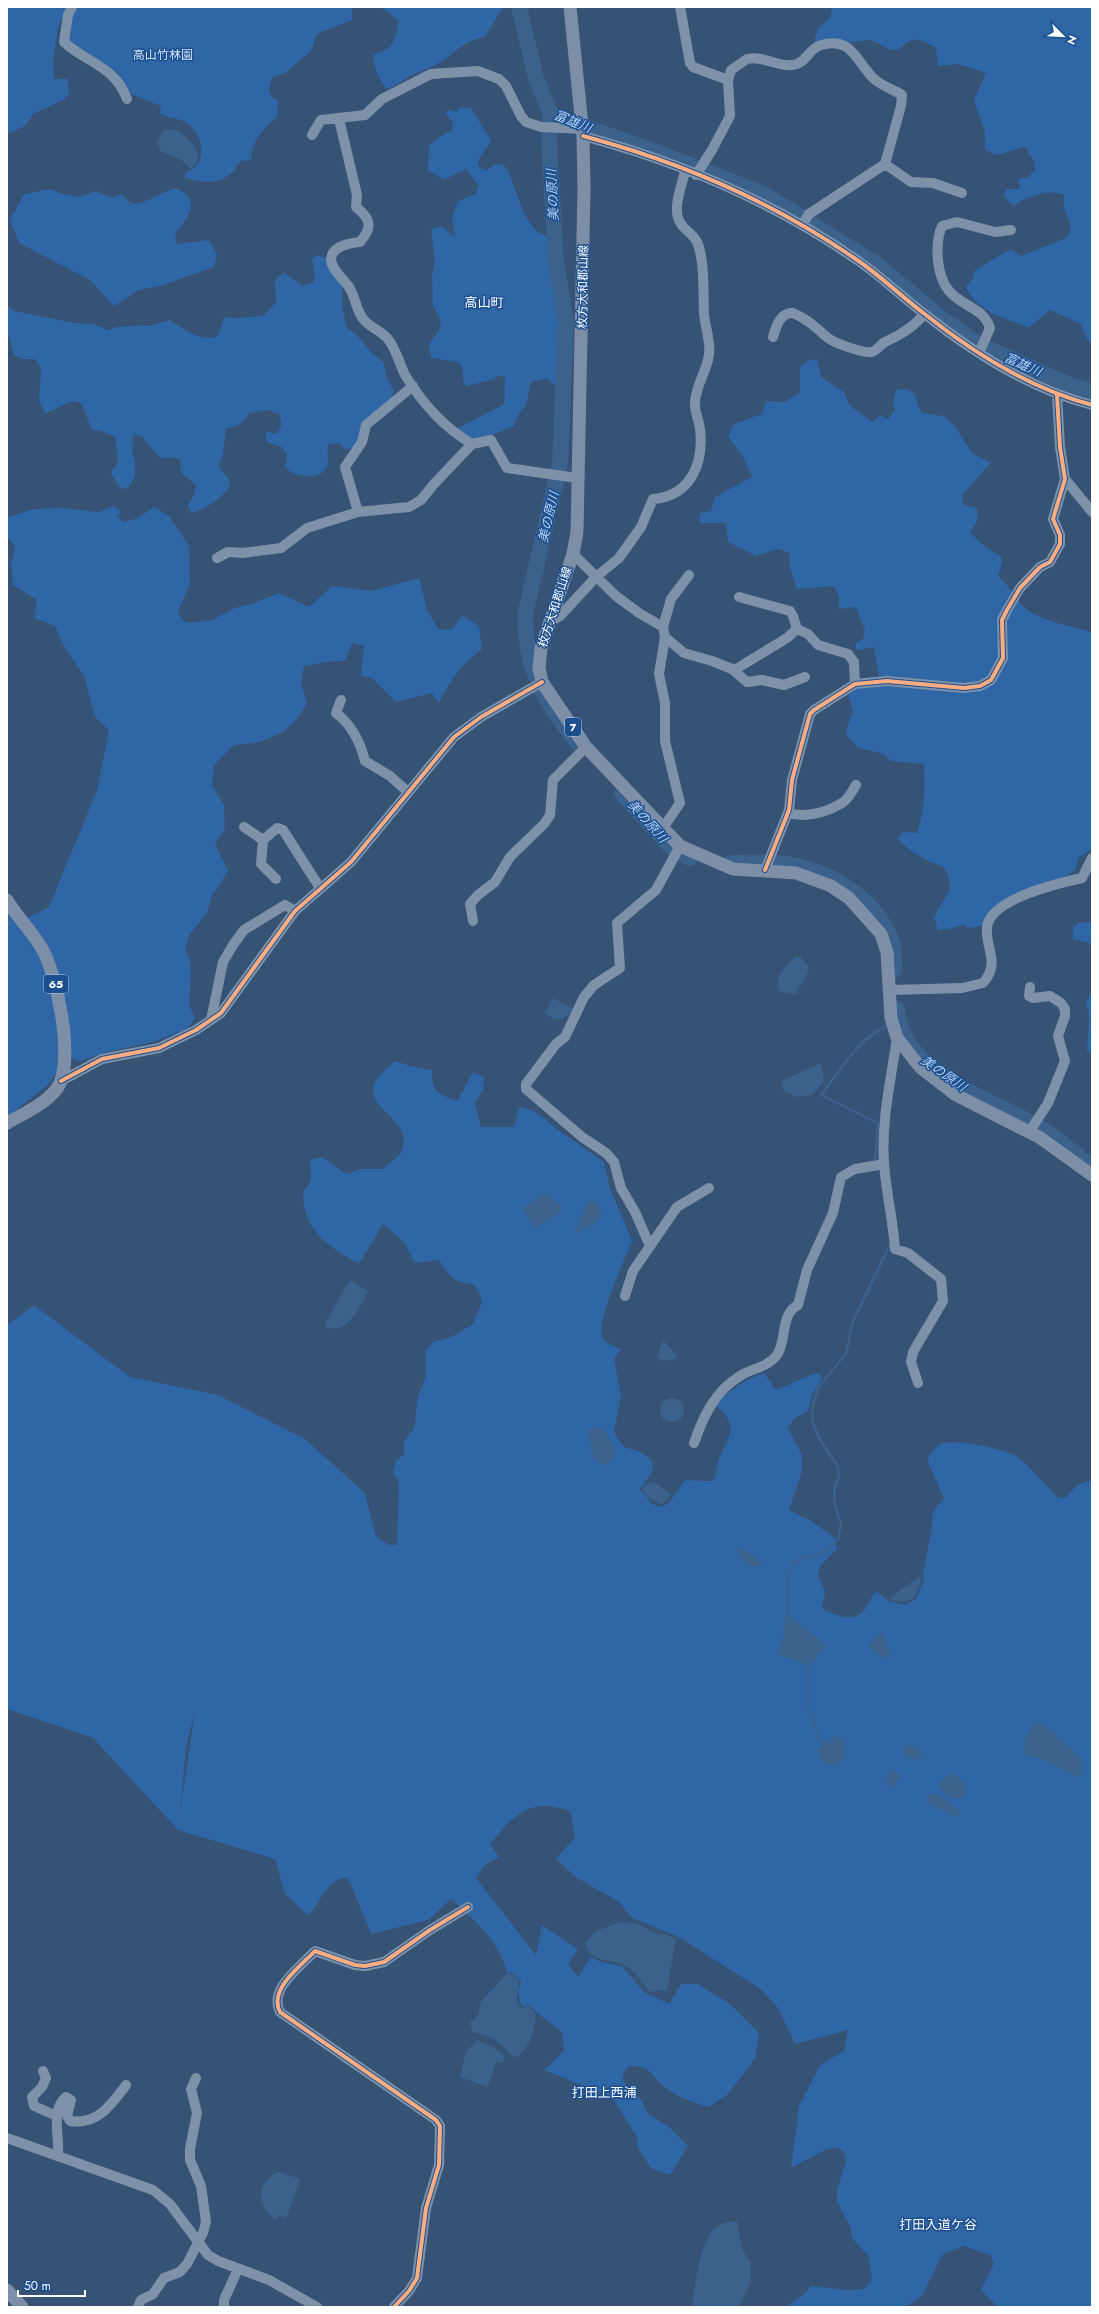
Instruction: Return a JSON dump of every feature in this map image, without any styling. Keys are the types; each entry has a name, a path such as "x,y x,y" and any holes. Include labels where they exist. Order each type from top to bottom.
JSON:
{"main road":[{"name":"枚方大和郡山線","path":"570,7 583,133 583,290 571,478 577,532 573,554 549,622 539,658 537,684 586,747 680,846 732,869 796,873 831,886 849,898 880,934 887,952 891,1018 897,1038 920,1067 935,1081 956,1094 1030,1131 1092,1175"},
{"name":"65","path":"7,900 41,946 56,982 60,1003 64,1050 61,1081"},
{"path":"7,1123 34,1108 56,1091 61,1081"},
{"path":"7,2290 18,2305"}],"street":[{"path":"72,7 68,15 64,42 76,53 118,79 127,99"},
{"path":"680,7 690,63 693,67 728,80"},
{"path":"696,175 712,150 730,116 728,80 731,70 747,59 751,58 772,61 778,64 794,65 803,61 813,48 820,45 837,43 844,46 859,57 873,78 902,95 901,106 885,164 808,214 802,225"},
{"path":"312,135 321,120 365,115 382,99 431,74 478,70 499,79 506,86 521,116 526,122 541,127 583,133 632,149 758,200 802,225 871,269 924,314 979,353 1041,388 1058,395 1092,405"},
{"path":"340,119 357,194 356,207 367,216 369,224 365,236 360,242 350,243 335,251 331,259 333,266 350,290 359,314 366,322 388,339 406,375 428,406 456,434 472,444"},
{"path":"885,164 911,182 933,183 962,193"},
{"path":"549,622 560,616 578,599 596,577 618,558 630,545 641,526 653,499 674,495 691,479 700,453 700,427 694,404 709,356 710,344 705,325 702,271 697,242 677,218 676,210 685,171"},
{"path":"979,353 990,328 988,320 953,296 941,280 937,255 939,231 942,226 957,222 995,232 1011,230"},
{"path":"773,337 779,320 790,313 793,313 814,324 829,338 856,349 874,352 884,342 899,335 920,320 924,314"},
{"path":"358,512 345,467 362,442 366,425 413,386"},
{"path":"765,870 788,814 792,780 810,714 855,684 887,681 964,688 980,686 991,680 1002,658 1002,620 1007,610 1020,588 1040,567 1050,562 1060,544 1060,535 1053,519 1065,479 1060,447 1058,395"},
{"path":"216,558 228,552 243,553 281,548 307,528 358,512 409,507 421,500 472,444 492,440 507,468 571,478"},
{"path":"1065,479 1092,512"},
{"path":"573,554 596,577 639,613 662,627"},
{"path":"664,828 680,804 665,741 665,703 658,674 665,638 662,627 671,599 689,575"},
{"path":"739,597 790,611 797,629 808,634 818,645 848,654 854,662 855,684"},
{"path":"732,669 736,669 787,638 797,629"},
{"path":"665,638 684,653 712,661 732,669 747,682 762,680 784,685 805,677"},
{"path":"61,1081 102,1059 159,1048 196,1030 211,1020 231,1001 295,911 351,862 454,737 481,717 537,684"},
{"path":"341,700 336,713 346,721 353,731 362,748 364,761 390,776 408,792"},
{"path":"474,921 470,904 478,895 494,882 510,856 544,824 550,815 553,780 586,747"},
{"path":"788,814 801,817 811,816 843,803 856,785"},
{"path":"244,827 263,840"},
{"path":"276,879 261,864 263,840 278,828 284,830 320,888"},
{"path":"650,1246 635,1212 621,1188 614,1162 606,1153 582,1137 526,1089 526,1084 556,1044 565,1037 584,997 594,985 620,968 617,923 656,890 680,846"},
{"path":"890,990 962,988 983,983 991,970 992,960 987,928 990,918 1011,902 1037,889 1082,878 1092,858"},
{"path":"211,1020 223,962 244,930 285,904 295,911"},
{"path":"1030,987 1029,996 1033,998 1045,995 1056,999 1065,1009 1065,1016 1058,1036 1065,1061 1048,1103 1030,1131"},
{"path":"897,1038 884,1135 884,1164 893,1222 895,1249 908,1253 941,1279 944,1302 918,1340 913,1352 911,1362 918,1383"},
{"path":"694,1443 703,1419 713,1401 740,1375 770,1362 782,1346 787,1319 794,1307 798,1305 807,1270 833,1213 841,1177 855,1170 884,1164"},
{"path":"625,1296 633,1271 677,1207 709,1188"},
{"path":"394,2307 409,2291 417,2278 426,2208 439,2165 440,2126 436,2120 280,2012 277,2006 277,1995 280,1988 315,1951 356,1966 365,1966 384,1962 430,1930 468,1907"},
{"path":"43,2071 46,2078 42,2087 32,2097 34,2106 57,2116"},
{"path":"138,2307 141,2300 153,2294 164,2278 180,2272 187,2264 198,2244 206,2222 201,2186 190,2160 190,2149 197,2112 191,2089 196,2078"},
{"path":"58,2156 57,2116 62,2100 66,2097 71,2100 68,2116 70,2121 93,2119 106,2111 126,2084"},
{"path":"7,2138 134,2182 158,2193 170,2204 198,2244 208,2255 218,2261 269,2280 317,2307"},
{"path":"224,2307 224,2300 238,2268"}],"green space":[{"path":"7,7 67,7 58,27 53,59 54,79 68,79 69,94 63,100 33,114 25,126 7,134"},
{"name":"高山竹林園","path":"77,7 352,7 352,20 317,34 311,51 285,73 272,78 269,90 272,98 278,100 277,117 259,136 253,147 251,160 240,161 235,169 224,178 217,181 202,182 185,178 186,172 196,166 200,161 201,144 193,129 185,122 160,113 161,106 131,94 117,72 68,41 71,34 69,23"},
{"path":"381,7 503,7 485,37 464,45 434,66 414,74 386,89 377,73 373,55 390,47 393,43 398,20"},
{"path":"832,7 1092,7 1092,344 1087,340 1081,324 1050,310 1028,328 985,309 971,296 966,287 973,278 974,271 1011,249 1021,256 1066,238 1070,230 1070,223 1064,207 1064,195 1052,192 1038,194 1013,206 1004,196 1006,189 1020,189 1018,181 1020,178 1027,178 1035,170 1034,161 1025,147 997,155 985,150 985,132 974,100 986,73 958,64 938,66 936,48 920,40 912,40 898,50 889,49 871,40 851,42 835,39 814,42 818,28 830,18"},
{"path":"459,107 471,108 491,141 479,159 478,165 486,171 494,165 501,164 507,168 525,216 536,231 551,238 564,331 560,385 552,384 548,378 531,382 526,406 519,413 514,426 480,440 473,440 457,429 504,404 505,377 496,376 494,379 467,386 463,381 463,370 459,362 431,358 429,344 438,332 441,323 438,314 433,307 432,276 435,261 431,229 441,226 455,237 452,217 458,201 475,194 479,186 466,169 444,180 428,170 429,146 438,138 452,130 453,123 445,112 449,110 457,112"},
{"path":"176,188 189,198 191,203 188,215 175,234 177,244 209,240 217,255 214,267 161,286 139,290 114,306 90,280 19,243 10,220 24,194 50,189 63,194 79,197 96,191 112,198 122,194 131,203 135,204 146,201"},
{"path":"317,255 326,258 342,285 342,306 347,328 356,334 371,352 384,363 387,378 394,391 391,401 353,447 346,450 339,443 328,444 327,466 324,471 313,476 300,475 289,470 285,467 287,455 282,447 266,442 266,431 275,434 281,425 279,414 267,410 250,413 240,424 226,428 223,454 219,467 228,478 230,486 218,499 208,506 191,513 188,505 194,495 196,485 181,473 180,459 171,457 160,458 142,437 134,434 132,452 135,460 135,476 128,489 120,488 111,473 118,461 115,437 101,431 92,430 81,403 72,401 45,414 39,399 41,369 35,359 21,359 14,355 7,330 7,305 14,311 74,323 93,324 108,330 116,327 153,325 169,320 198,336 218,336 224,317 238,318 264,316 276,302 275,281 283,272 303,286 314,282 315,274 312,259"},
{"path":"817,359 821,377 844,392 850,406 873,422 880,415 888,419 895,411 893,401 896,390 907,389 915,394 918,406 922,413 943,416 954,425 972,453 991,463 962,495 964,505 977,508 978,519 970,533 988,549 1001,556 1002,562 998,576 1023,606 1037,616 1092,632 1092,849 1078,858 1075,870 1065,877 1048,881 1022,891 982,926 967,928 964,925 938,930 934,918 949,892 950,885 946,870 942,866 930,862 911,851 898,839 903,832 917,833 922,816 924,799 924,764 891,761 884,754 859,748 848,737 846,731 853,710 848,696 856,688 876,685 879,676 874,647 856,650 856,643 863,639 865,631 856,607 839,609 839,597 834,586 797,589 790,568 789,553 778,549 756,556 728,542 726,523 699,523 700,513 711,511 715,497 752,477 745,460 728,436 734,424 762,414 766,401 785,402 800,392 800,367 808,361"},
{"path":"114,506 121,512 117,516 124,522 138,518 154,507 169,516 189,546 190,584 178,612 185,623 212,620 235,608 254,603 279,593 309,607 332,586 372,591 419,578 427,610 439,630 453,629 462,615 479,626 482,649 468,660 457,673 439,703 432,693 396,702 372,678 361,676 364,646 352,643 345,661 333,661 304,666 301,683 307,703 298,718 283,732 260,742 234,745 214,765 212,785 224,805 225,829 215,844 228,871 212,896 207,913 189,935 185,950 190,960 191,973 189,1005 195,1018 187,1029 152,1042 107,1052 80,1061 69,1057 49,1084 7,1117 7,913 20,922 49,907 97,790 109,730 95,717 84,676 63,645 55,626 34,618 37,600 13,585 11,565 15,547 7,536 7,517 35,509 61,508 99,512"},
{"path":"1092,922 1092,947 1089,943 1073,939 1073,927 1079,923"},
{"path":"1092,990 1092,1053 1087,1051 1089,1017 1086,1002"},
{"path":"396,1061 410,1066 432,1070 433,1083 437,1091 440,1094 457,1101 473,1072 484,1077 483,1090 475,1103 481,1127 514,1127 519,1107 525,1108 536,1113 604,1162 610,1188 632,1241 611,1292 602,1322 602,1333 604,1340 621,1349 614,1358 621,1396 614,1432 626,1448 636,1450 645,1455 653,1463 651,1473 640,1489 652,1504 661,1507 669,1503 685,1480 713,1481 731,1428 727,1417 715,1405 732,1390 744,1382 764,1373 776,1390 818,1373 822,1378 812,1395 808,1411 794,1419 788,1428 802,1455 802,1471 789,1510 811,1521 835,1538 837,1549 821,1565 818,1575 825,1593 822,1608 827,1611 839,1616 856,1616 866,1608 876,1591 889,1601 904,1605 916,1599 924,1581 923,1573 932,1527 932,1517 934,1510 944,1499 927,1460 939,1445 954,1442 965,1443 989,1447 1010,1453 1026,1464 1058,1497 1066,1498 1077,1486 1084,1482 1092,1481 1092,2307 998,2307 981,2290 994,2263 990,2255 964,2246 942,2255 922,2296 905,2307 786,2307 803,2295 811,2286 846,2290 865,2289 872,2279 868,2256 852,2238 851,2228 837,2202 837,2190 846,2161 844,2152 839,2148 827,2149 791,2168 799,2106 820,2065 844,2051 848,2030 795,2044 778,2008 762,1990 679,1937 632,1918 619,1902 577,1878 556,1859 575,1837 570,1811 556,1807 544,1806 534,1807 524,1811 507,1824 490,1844 499,1857 485,1865 476,1878 536,1955 542,1925 578,1949 568,1964 578,1977 591,1957 601,1962 622,1966 644,1992 669,2004 681,1984 698,1984 730,2004 759,2033 755,2059 727,2095 708,2107 697,2104 666,2088 648,2070 628,2066 622,2077 627,2087 641,2099 648,2114 669,2127 688,2146 670,2175 651,2168 638,2148 637,2137 612,2097 544,2070 564,2051 562,2032 537,2013 530,2005 526,2008 521,2005 518,1992 521,1981 513,1973 507,1972 498,1949 485,1931 451,1899 428,1920 371,1934 348,1878 335,1881 325,1891 309,1916 285,1894 275,1859 178,1830 93,1738 7,1709 7,1325 34,1305 130,1377 218,1395 305,1439 365,1493 376,1536 389,1545 397,1545 399,1483 393,1472 396,1461 404,1454 404,1441 414,1429 418,1396 426,1377 426,1351 433,1342 451,1337 473,1324 482,1302 479,1293 473,1285 453,1278 439,1260 415,1263 404,1242 383,1224 359,1264 338,1251 320,1236 313,1228 308,1218 304,1207 303,1194 311,1179 310,1160 322,1157 346,1174 360,1169 383,1169 401,1152 404,1139 400,1128 382,1109 375,1099 373,1089 379,1076","holes":["195,1710 180,1814 186,1747"]}],"shaded area":[{"path":"174,129 190,141 197,152 198,158 196,164 191,169 180,159 160,151 157,142 164,130"},
{"path":"795,957 800,957 808,965 809,971 795,995 781,992 778,989 778,980 782,972"},
{"path":"553,998 573,1009 570,1015 557,1020 544,1014"},
{"path":"821,1063 824,1081 812,1095 796,1097 784,1091 781,1081"},
{"path":"545,1192 562,1207 559,1214 534,1229 523,1208"},
{"path":"590,1200 596,1201 602,1213 595,1224 577,1233 575,1231 586,1204"},
{"path":"350,1280 368,1291 361,1305 347,1324 333,1329 325,1327 325,1323"},
{"path":"664,1341 677,1356 676,1358 664,1361 657,1358 661,1344"},
{"path":"672,1398 680,1402 684,1410 680,1418 672,1422 664,1418 660,1410 664,1402"},
{"path":"597,1426 603,1428 616,1449 611,1462 606,1465 597,1462 590,1446 589,1430"},
{"path":"654,1482 671,1495 662,1505 646,1496 642,1489 646,1484"},
{"path":"739,1546 761,1561 760,1567 747,1564 740,1558 738,1555"},
{"path":"920,1576 921,1583 913,1599 902,1602 892,1600 891,1597"},
{"path":"788,1614 826,1645 809,1666 777,1654 783,1637 785,1617"},
{"path":"882,1631 891,1654 887,1660 873,1652 868,1645"},
{"path":"1036,1722 1046,1726 1079,1757 1083,1768 1079,1778 1045,1761 1025,1754 1024,1742 1032,1724"},
{"path":"836,1736 844,1739 846,1756 836,1767 822,1762 818,1750 823,1744"},
{"path":"910,1744 922,1752 922,1758 914,1760 903,1755 903,1747"},
{"path":"892,1770 901,1776 893,1788 886,1784 890,1771"},
{"path":"951,1773 959,1776 964,1783 966,1791 962,1799 951,1798 940,1788 941,1780"},
{"path":"934,1793 959,1809 959,1816 954,1816 928,1803 926,1797"},
{"path":"621,1922 638,1924 658,1935 666,1934 676,1939 667,1990 650,1992 629,1968 618,1963 598,1958 592,1955 588,1950 585,1943 596,1931"},
{"path":"508,1973 518,1978 518,2005 526,2008 530,2006 536,2015 528,2045 520,2055 514,2058 496,2040 472,2032 470,2023 478,2015 481,2001"},
{"path":"477,2040 493,2047 504,2056 503,2063 496,2062 488,2087 460,2077 466,2052"},
{"path":"278,2172 298,2178 300,2181 286,2218 278,2215 276,2220 265,2208 261,2195 265,2182"},
{"path":"737,2221 742,2249 751,2263 751,2281 739,2307 692,2307 699,2264 706,2241 718,2225 726,2222"}],"waterway":[{"name":"美の原川","path":"519,7 536,78 551,115 549,140 556,262 566,321 560,464 525,615 526,634 533,668 539,684 556,715 579,744"},
{"name":"富雄川","path":"551,115 651,150 764,194 876,264 937,315 978,344 1072,386 1092,392"},
{"name":"美の原川","path":"622,793 671,847 690,858"},
{"name":"美の原川","path":"731,863 769,863 792,865 823,874 851,890 863,900 884,925 893,946 894,970"},
{"name":"美の原川","path":"897,1009 902,1031 914,1051 931,1067 952,1082 1041,1128 1092,1167"},
{"path":"875,1163 878,1123 821,1095 851,1055 869,1037 890,1024"},
{"path":"789,1616 787,1581 792,1564 803,1557 819,1554 829,1549 838,1539 841,1525 835,1506 834,1490 839,1476 837,1465 819,1438 812,1420 813,1405 819,1386 846,1354 853,1321 890,1245"},
{"path":"808,1665 808,1707 813,1725 824,1746"}],"cycle path":[{"path":"583,136 656,158 727,187 762,204 828,241 860,262 945,329 1004,369 1047,390 1092,405"},
{"path":"765,870 789,810 792,780 810,714 814,710 855,684 887,681 964,688 980,686 991,680 1003,658 1002,620 1007,610 1020,588 1040,567 1050,562 1060,544 1060,535 1053,519 1065,479 1060,447 1057,395"},
{"path":"61,1081 102,1059 159,1048 196,1030 221,1013 295,911 351,862 454,737 481,717 542,682"},
{"path":"394,2307 409,2291 417,2278 426,2208 439,2165 440,2126 436,2120 280,2012 277,2003 278,1995 288,1978 315,1951 355,1965 365,1966 384,1962 430,1930 468,1907"}],"district":[{"name":"高山町","path":"484,302"},
{"name":"打田上西浦","path":"604,2092"},
{"name":"打田入道ケ谷","path":"938,2224"}]}
